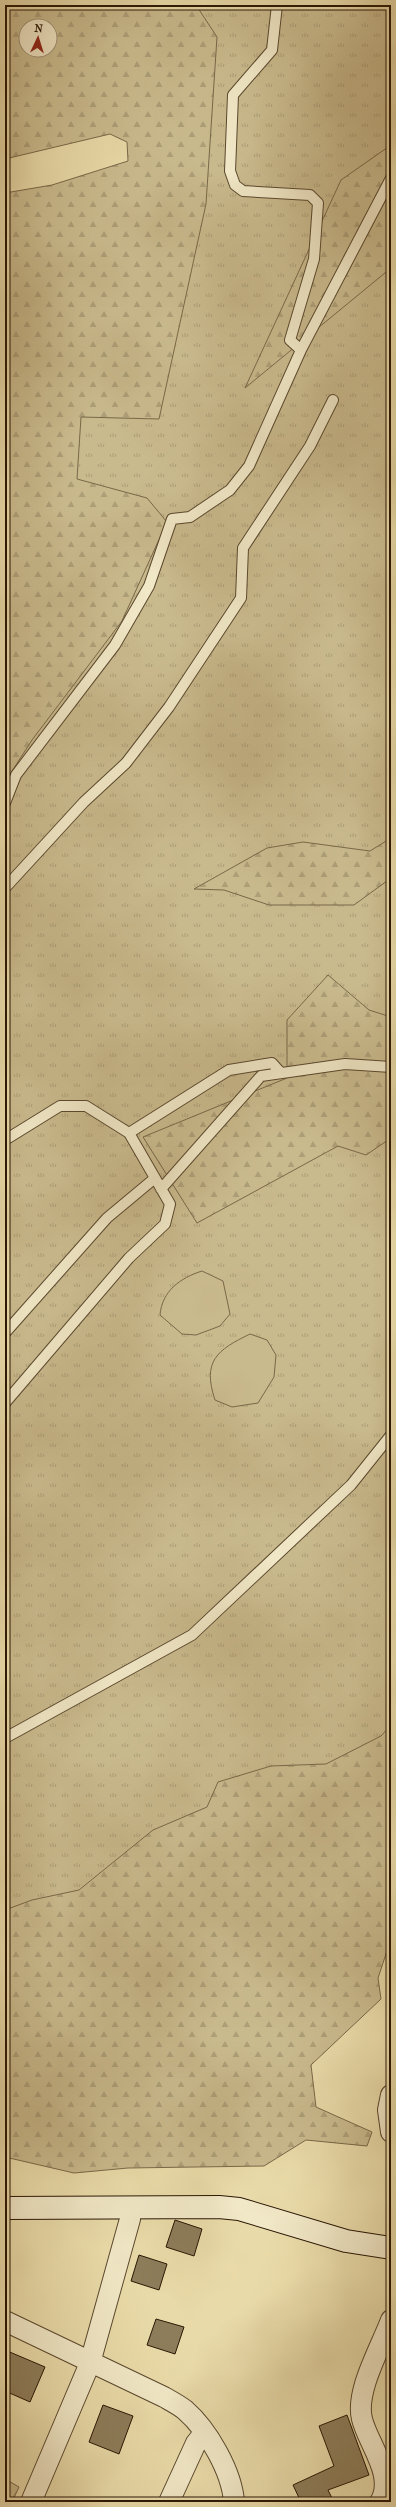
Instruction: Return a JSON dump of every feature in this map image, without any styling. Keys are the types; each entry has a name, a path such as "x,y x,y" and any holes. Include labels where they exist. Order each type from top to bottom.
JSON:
{"street":[{"path":"391,2095 388,2110 391,2132"},
{"path":"31,2502 90,2363 130,2219 131,2207"},
{"path":"5,2208 219,2207 239,2209 346,2241 391,2248"},
{"path":"380,2502 385,2495 384,2473 362,2418 361,2395 391,2320"},
{"path":"5,2321 90,2363 164,2397 185,2410 204,2433 225,2467 233,2485 234,2502"},
{"path":"169,2502 196,2443 204,2433"}],"lane":[{"path":"277,5 272,50 233,95 230,171 234,185 242,191 310,195 318,203 314,259 290,340 301,350"},
{"path":"5,803 16,775 115,645 149,586 172,519 190,517 230,490 249,466 301,350 391,178"},
{"path":"5,888 84,802 126,763 169,707 241,598 243,548 310,446 333,400"},
{"path":"130,1133 229,1070 272,1063 282,1073"},
{"path":"161,1189 262,1076 344,1064 391,1067"},
{"path":"5,1140 60,1106 86,1106 130,1133 170,1204 165,1224 129,1258 5,1403"},
{"path":"5,1333 107,1218 155,1178"},
{"path":"5,1738 192,1635 351,1486 391,1435"}],"green space":[{"path":"5,5 196,5 217,37 206,204 159,419 81,417 77,479 147,498 167,522 122,621 32,740 5,782 5,193 52,185 128,161 127,142 110,134 5,159"},
{"path":"143,5 391,5 391,1770 5,1960 5,500 171,187"},
{"path":"391,145 391,268 245,388 341,180"},
{"path":"391,838 391,878 354,905 269,905 224,890 194,889 267,848 303,842 370,851"},
{"path":"328,975 369,1010 391,1017 391,1138 366,1155 338,1146 197,1223 143,1137 287,1078 287,1020"},
{"path":"202,1271 223,1281 230,1314 220,1326 196,1335 182,1334 160,1315 161,1307 168,1292 186,1277"},
{"path":"250,1334 267,1340 276,1355 274,1377 258,1403 232,1407 215,1400 211,1387 210,1375 212,1366 215,1358 221,1352 238,1340"},
{"path":"391,1725 391,1944 388,1948 378,1978 381,1999 311,2065 316,2107 372,2132 367,2146 306,2140 264,2166 128,2168 74,2173 5,2157 5,1910 32,1900 79,1890 153,1830 207,1807 218,1782 271,1766 326,1764 381,1736"},
{"path":"5,2479 19,2487 12,2502 5,2502"}],"building":[{"path":"175,2220 202,2229 194,2256 166,2247"},
{"path":"139,2255 167,2264 159,2290 131,2281"},
{"path":"156,2319 184,2327 175,2354 147,2345"},
{"path":"5,2350 45,2367 30,2402 5,2391"},
{"path":"103,2405 133,2416 119,2454 89,2442"},
{"path":"347,2415 369,2475 328,2490 332,2498 324,2502 301,2502 293,2485 334,2466 319,2426"}]}
